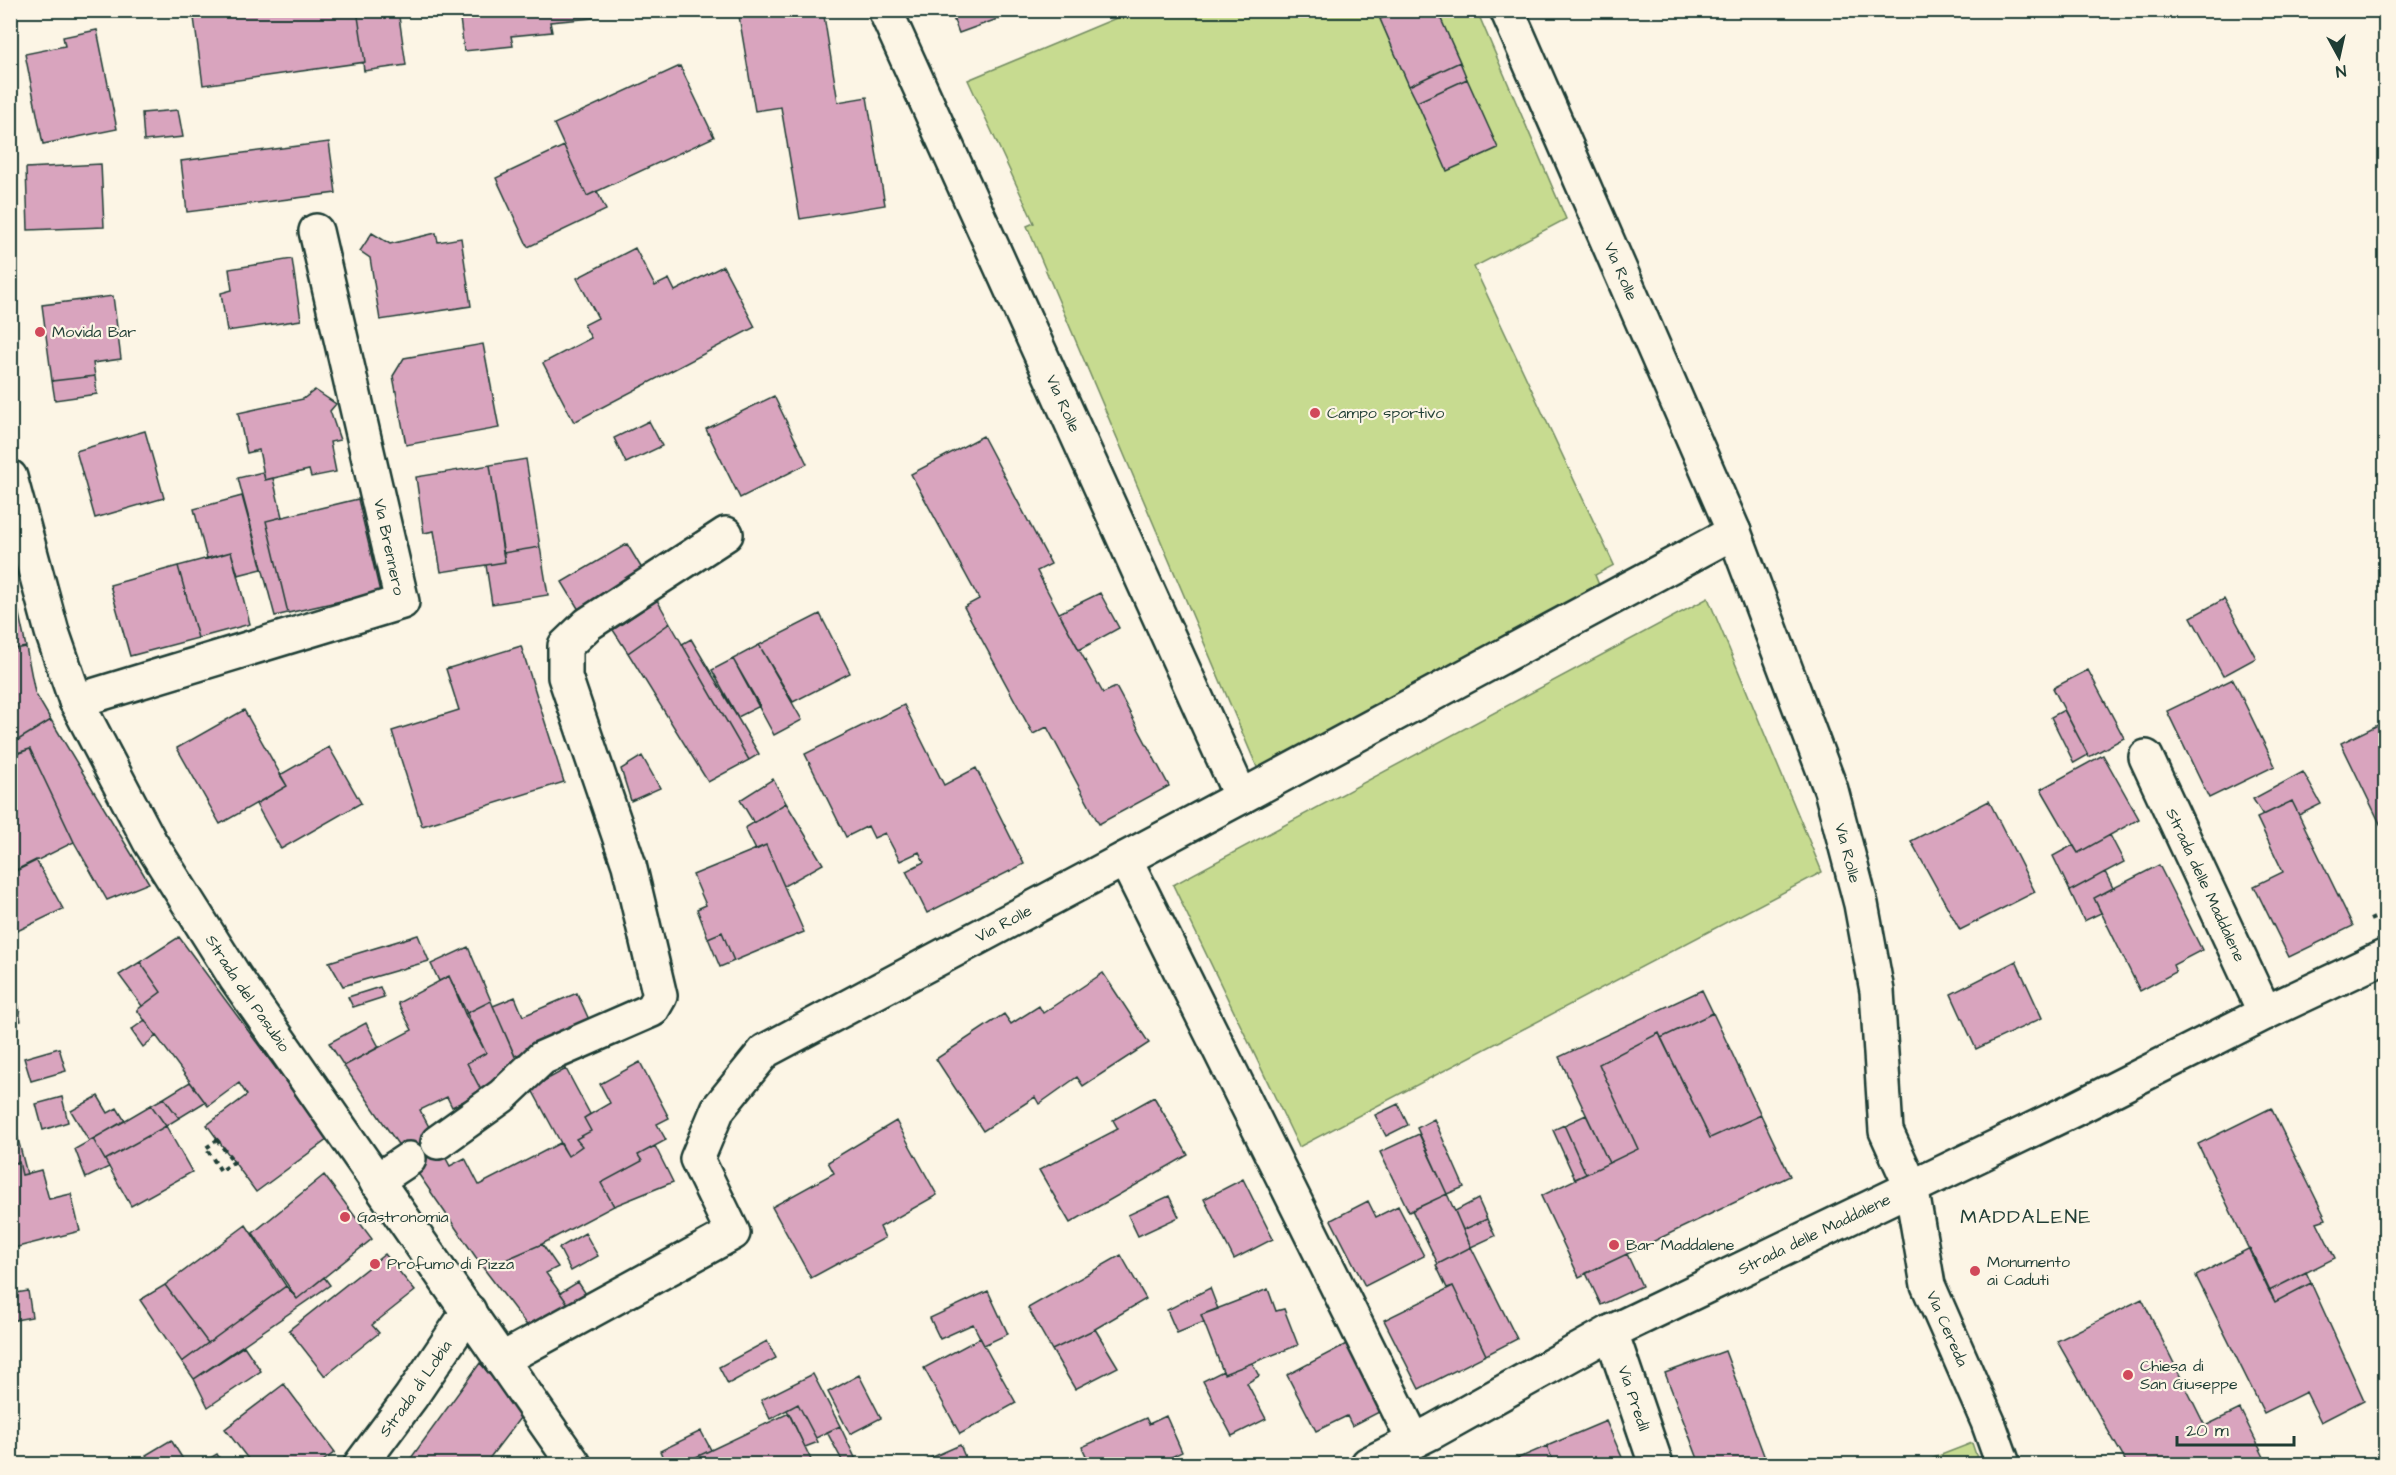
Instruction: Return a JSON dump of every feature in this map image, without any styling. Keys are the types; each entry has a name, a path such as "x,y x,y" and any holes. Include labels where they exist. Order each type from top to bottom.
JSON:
{"street":[{"name":"Via Rolle","path":"885,10 1241,797"},
{"name":"Via Rolle","path":"1507,10 1734,532 1831,790 1861,904 1877,991 1886,1131 1911,1186"},
{"name":"Via Brennero","path":"76,701 402,602 316,231"},
{"name":"Strada del Pasubio","path":"10,477 52,632 76,701 150,842 235,977 573,1462"},
{"name":"Via Rolle","path":"501,1360 733,1233 697,1159 718,1109 765,1051 1734,532"},
{"path":"438,1142 502,1096 542,1058 652,1010 660,996 629,865 565,677 565,646 588,624 726,534"},
{"name":"Strada delle Maddalene","path":"2146,757 2265,1013"},
{"path":"1125,859 1414,1441"},
{"name":"Strada delle Maddalene","path":"1368,1464 1611,1332 2073,1110 2265,1013 2385,956"},
{"path":"376,1181 409,1159"},
{"name":"Via Cereda","path":"1911,1186 1928,1285 1988,1422 2003,1464"},
{"name":"Strada di Lobia","path":"361,1464 411,1397 469,1311"},
{"name":"Via Predil","path":"1611,1332 1656,1464"}],"path":[{"path":"217,1140 234,1162 221,1171 206,1148 217,1140"}],"green space":[{"name":"Campo sportivo","path":"1133,11 1477,11 1566,219 1474,267 1614,565 1595,575 1605,600 1259,772 1027,226 1034,223 968,80"},
{"path":"1708,598 1822,872 1299,1147 1173,885"},
{"path":"1972,1443 1979,1464 1918,1464"}],"building":[{"path":"193,10 357,10 365,62 203,85"},
{"path":"357,10 398,10 406,65 364,71 363,63 365,62"},
{"path":"459,10 592,10 593,18 550,22 552,32 511,36 513,46 464,51"},
{"path":"738,10 823,10 838,102 867,97 885,205 800,219 781,107 755,111"},
{"path":"950,10 1022,10 959,33"},
{"path":"1399,10 1437,10 1460,62 1409,86 1380,19"},
{"path":"97,30 117,129 43,144 25,54 65,46 63,37"},
{"path":"1460,62 1467,79 1417,102 1409,86"},
{"path":"680,66 714,137 587,196 554,124"},
{"path":"1467,79 1498,148 1447,171 1417,102"},
{"path":"178,110 183,137 144,141 142,113"},
{"path":"329,142 336,193 187,212 181,161"},
{"path":"564,146 587,196 597,191 606,210 528,247 496,178"},
{"path":"101,164 104,227 28,230 26,168"},
{"path":"372,233 390,244 436,233 438,242 461,238 471,306 380,320 370,258 360,251"},
{"path":"635,248 655,286 669,279 675,291 723,266 755,327 574,422 543,363 591,338 584,325 598,318 577,278"},
{"path":"292,259 301,320 227,331 221,293 232,290 229,269"},
{"path":"113,296 121,359 93,363 95,376 52,381 42,305"},
{"path":"483,344 499,428 406,445 393,376 404,358"},
{"path":"95,376 97,394 55,400 52,381"},
{"path":"315,390 336,404 330,411 340,440 330,442 336,472 311,477 309,470 265,480 259,450 247,453 238,413 303,399"},
{"path":"774,396 807,464 740,498 706,429"},
{"path":"649,421 662,446 626,463 614,438"},
{"path":"145,431 164,498 95,518 76,451"},
{"path":"983,436 1051,564 1037,571 1059,613 1103,693 1116,687 1169,786 1099,824 1047,727 1033,734 964,607 979,599 911,474"},
{"path":"526,459 540,547 503,553 490,465"},
{"path":"490,465 505,562 441,572 434,531 424,533 416,477"},
{"path":"263,472 265,480 273,478 282,517 266,521 288,613 275,616 238,478"},
{"path":"242,496 262,569 238,575 231,552 207,559 194,509"},
{"path":"358,499 380,592 288,613 266,521"},
{"path":"627,544 647,577 582,615 562,582"},
{"path":"540,547 548,595 492,604 486,565 505,562 503,553"},
{"path":"231,552 250,624 198,638 178,566"},
{"path":"178,566 198,638 130,656 110,585"},
{"path":"10,572 26,647 10,650"},
{"path":"1100,593 1119,628 1079,650 1059,613"},
{"path":"2224,599 2256,658 2223,676 2191,617"},
{"path":"657,600 670,623 628,653 613,630"},
{"path":"820,614 850,673 793,702 759,645"},
{"path":"670,623 749,760 708,782 628,653"},
{"path":"691,639 759,754 749,760 682,644"},
{"path":"759,645 802,720 774,735 733,659"},
{"path":"521,646 564,782 422,826 392,731 459,710 446,669"},
{"path":"26,647 35,693 51,720 13,743 10,710 10,650"},
{"path":"733,659 760,706 738,717 712,670"},
{"path":"2088,670 2124,738 2089,757 2053,688"},
{"path":"2233,679 2275,766 2209,798 2167,711"},
{"path":"904,705 944,785 976,768 1024,864 927,913 906,871 924,862 919,852 900,861 885,833 874,838 868,826 846,837 805,754"},
{"path":"244,710 287,786 220,824 177,748"},
{"path":"2064,710 2088,755 2074,763 2051,717"},
{"path":"51,720 149,883 107,900 74,842 30,749 14,755 13,743"},
{"path":"2386,721 2386,836 2341,743"},
{"path":"329,747 361,803 281,849 256,804 287,786 280,775"},
{"path":"30,749 74,842 12,873 10,755"},
{"path":"2103,755 2139,819 2078,853 2041,789"},
{"path":"642,756 660,788 631,801 621,769"},
{"path":"2303,772 2321,804 2299,815 2292,801 2263,815 2253,799"},
{"path":"773,779 786,803 754,823 740,800"},
{"path":"1989,801 2035,892 1960,930 1911,841"},
{"path":"2292,801 2353,926 2289,957 2254,886 2283,872 2257,818"},
{"path":"786,803 823,864 784,886 766,845 756,850 745,828"},
{"path":"2110,835 2124,862 2070,891 2053,856 2073,845 2078,853"},
{"path":"766,845 804,932 734,961 722,932 708,938 697,909 706,905 693,875"},
{"path":"36,860 63,909 13,933 10,929 10,873"},
{"path":"2159,865 2202,950 2173,965 2176,972 2140,991 2094,898"},
{"path":"2105,872 2113,888 2094,898 2101,913 2084,921 2070,891"},
{"path":"722,932 734,961 720,967 708,938"},
{"path":"418,935 429,961 343,986 329,962"},
{"path":"179,937 328,1139 256,1192 207,1125 247,1095 239,1083 208,1106 137,1010 161,992 140,962"},
{"path":"468,947 491,1001 465,1014 449,976 439,981 431,964"},
{"path":"2016,961 2042,1018 1976,1049 1951,994"},
{"path":"140,962 161,992 142,1006 119,975"},
{"path":"13,970 21,1021 10,1023 10,971"},
{"path":"1103,973 1149,1043 1083,1086 1077,1077 1039,1104 1035,1097 983,1131 936,1059 1004,1014 1011,1024 1039,1006 1043,1013"},
{"path":"449,976 486,1053 467,1063 482,1092 452,1107 447,1097 420,1110 450,1166 465,1158 479,1185 560,1143 568,1156 582,1146 576,1139 591,1131 584,1118 610,1103 600,1084 640,1062 669,1118 657,1124 666,1140 638,1155 642,1161 601,1183 614,1206 542,1244 484,1269 344,1066 412,1030 398,1003"},
{"path":"380,987 384,997 353,1007 348,997"},
{"path":"1702,990 1713,1013 1661,1038 1659,1033 1599,1064 1638,1149 1609,1163 1559,1057"},
{"path":"577,993 591,1024 515,1056 493,1006 515,997 523,1016"},
{"path":"491,1001 519,1066 497,1078 499,1083 482,1092 467,1063 486,1053 465,1014"},
{"path":"1713,1013 1761,1115 1710,1138 1661,1038"},
{"path":"145,1020 156,1036 143,1047 131,1030"},
{"path":"366,1023 379,1047 344,1066 329,1043"},
{"path":"1659,1033 1710,1138 1761,1115 1790,1176 1579,1277 1541,1196 1638,1149 1599,1064"},
{"path":"59,1048 66,1071 31,1081 24,1058"},
{"path":"566,1069 590,1114 584,1118 591,1131 576,1139 582,1146 568,1156 531,1088"},
{"path":"190,1082 205,1102 179,1118 164,1098"},
{"path":"98,1096 108,1113 117,1108 125,1121 89,1141 71,1111"},
{"path":"62,1097 68,1122 43,1130 36,1104"},
{"path":"1154,1097 1188,1155 1070,1223 1039,1170 1118,1129 1113,1120"},
{"path":"164,1098 179,1118 166,1126 151,1105"},
{"path":"1398,1104 1408,1125 1386,1136 1375,1115"},
{"path":"151,1105 166,1126 105,1160 93,1139"},
{"path":"2271,1108 2326,1219 2317,1222 2335,1258 2269,1291 2198,1144"},
{"path":"1586,1115 1609,1163 1586,1174 1564,1125"},
{"path":"1434,1119 1464,1187 1447,1194 1417,1128"},
{"path":"896,1121 937,1195 880,1227 885,1238 811,1278 772,1207 834,1173 828,1162"},
{"path":"1564,1125 1586,1174 1575,1179 1553,1130"},
{"path":"166,1126 192,1172 131,1206 105,1160"},
{"path":"1419,1134 1447,1194 1409,1212 1380,1152"},
{"path":"17,1135 27,1174 22,1175 19,1162 10,1164 10,1137"},
{"path":"93,1139 109,1167 86,1178 75,1149"},
{"path":"655,1146 673,1182 614,1206 601,1183 642,1161 638,1155"},
{"path":"19,1162 22,1175 41,1170 49,1199 71,1194 80,1231 10,1249 10,1164"},
{"path":"324,1175 372,1239 297,1299 253,1233"},
{"path":"1243,1179 1273,1239 1234,1259 1204,1199"},
{"path":"1447,1194 1471,1247 1438,1264 1412,1210"},
{"path":"1169,1196 1179,1217 1138,1236 1128,1215"},
{"path":"1478,1199 1487,1219 1463,1230 1455,1211"},
{"path":"1368,1201 1376,1217 1398,1206 1424,1256 1365,1286 1331,1220"},
{"path":"1487,1219 1495,1236 1471,1247 1463,1230"},
{"path":"246,1225 286,1286 208,1343 165,1285"},
{"path":"585,1233 598,1256 571,1271 559,1248"},
{"path":"542,1244 558,1267 546,1273 573,1311 532,1332 484,1269"},
{"path":"1471,1247 1517,1339 1486,1355 1453,1286 1447,1288 1436,1265"},
{"path":"2250,1248 2275,1302 2311,1283 2364,1400 2321,1422 2306,1392 2264,1413 2196,1276"},
{"path":"385,1254 415,1291 372,1325 379,1333 325,1376 289,1330"},
{"path":"1627,1254 1642,1286 1601,1305 1586,1273"},
{"path":"1121,1255 1146,1299 1095,1329 1052,1350 1028,1308"},
{"path":"2306,1272 2311,1283 2275,1302 2269,1291"},
{"path":"324,1277 330,1285 194,1379 182,1362 286,1286 297,1299"},
{"path":"578,1282 590,1300 573,1311 560,1293"},
{"path":"165,1285 208,1343 182,1362 140,1300"},
{"path":"1453,1286 1486,1355 1419,1389 1384,1320"},
{"path":"1210,1288 1218,1309 1201,1315 1204,1322 1177,1333 1167,1310"},
{"path":"1268,1289 1276,1311 1284,1309 1298,1345 1224,1374 1201,1315"},
{"path":"28,1291 32,1317 10,1321 10,1294"},
{"path":"988,1291 1008,1334 984,1345 973,1324 940,1339 930,1318"},
{"name":"Chiesa di San Giuseppe","path":"2142,1299 2205,1426 2240,1409 2265,1459 2264,1464 2122,1464 2126,1462 2057,1341"},
{"path":"1095,1329 1118,1367 1075,1389 1052,1350"},
{"path":"980,1338 1016,1403 960,1434 924,1368"},
{"path":"767,1341 776,1358 728,1384 719,1367"},
{"path":"1350,1342 1385,1409 1352,1426 1347,1416 1316,1431 1287,1375"},
{"path":"244,1346 261,1371 208,1407 194,1379"},
{"path":"1725,1351 1765,1458 1747,1464 1700,1464 1665,1373"},
{"path":"480,1363 523,1414 485,1464 419,1464 411,1458"},
{"path":"1252,1363 1259,1376 1247,1383 1266,1419 1232,1436 1203,1381 1223,1371 1224,1374"},
{"path":"813,1374 840,1426 816,1438 798,1404 770,1419 761,1400"},
{"path":"859,1375 881,1418 850,1434 828,1392"},
{"path":"284,1384 335,1452 319,1464 252,1464 225,1429"},
{"path":"798,1404 818,1442 805,1447 787,1410"},
{"path":"789,1413 813,1464 681,1464 711,1450"},
{"path":"1166,1416 1182,1452 1167,1459 1170,1464 1090,1464 1082,1447 1146,1418 1149,1424"},
{"path":"1606,1421 1625,1464 1554,1464 1547,1446"},
{"path":"840,1426 858,1464 844,1464 827,1432"},
{"path":"701,1431 711,1450 681,1464 666,1464 660,1451"},
{"path":"171,1440 186,1464 152,1464 146,1455"},
{"path":"960,1445 968,1464 917,1464"},
{"path":"1547,1446 1554,1464 1516,1464 1514,1460"},
{"path":"217,1454 223,1464 200,1464"}],"place":[{"name":"Movida Bar","path":"40,332"},
{"name":"Campo sportivo","path":"1315,413"},
{"name":"Gastronomia","path":"345,1217"},
{"name":"Bar Maddalene","path":"1614,1245"},
{"name":"Profumo di Pizza","path":"375,1264"},
{"name":"Monumento ai Caduti","path":"1975,1271"},
{"name":"Chiesa di San Giuseppe","path":"2128,1375"}],"district":[{"name":"MADDALENE","path":"2026,1217"}]}
